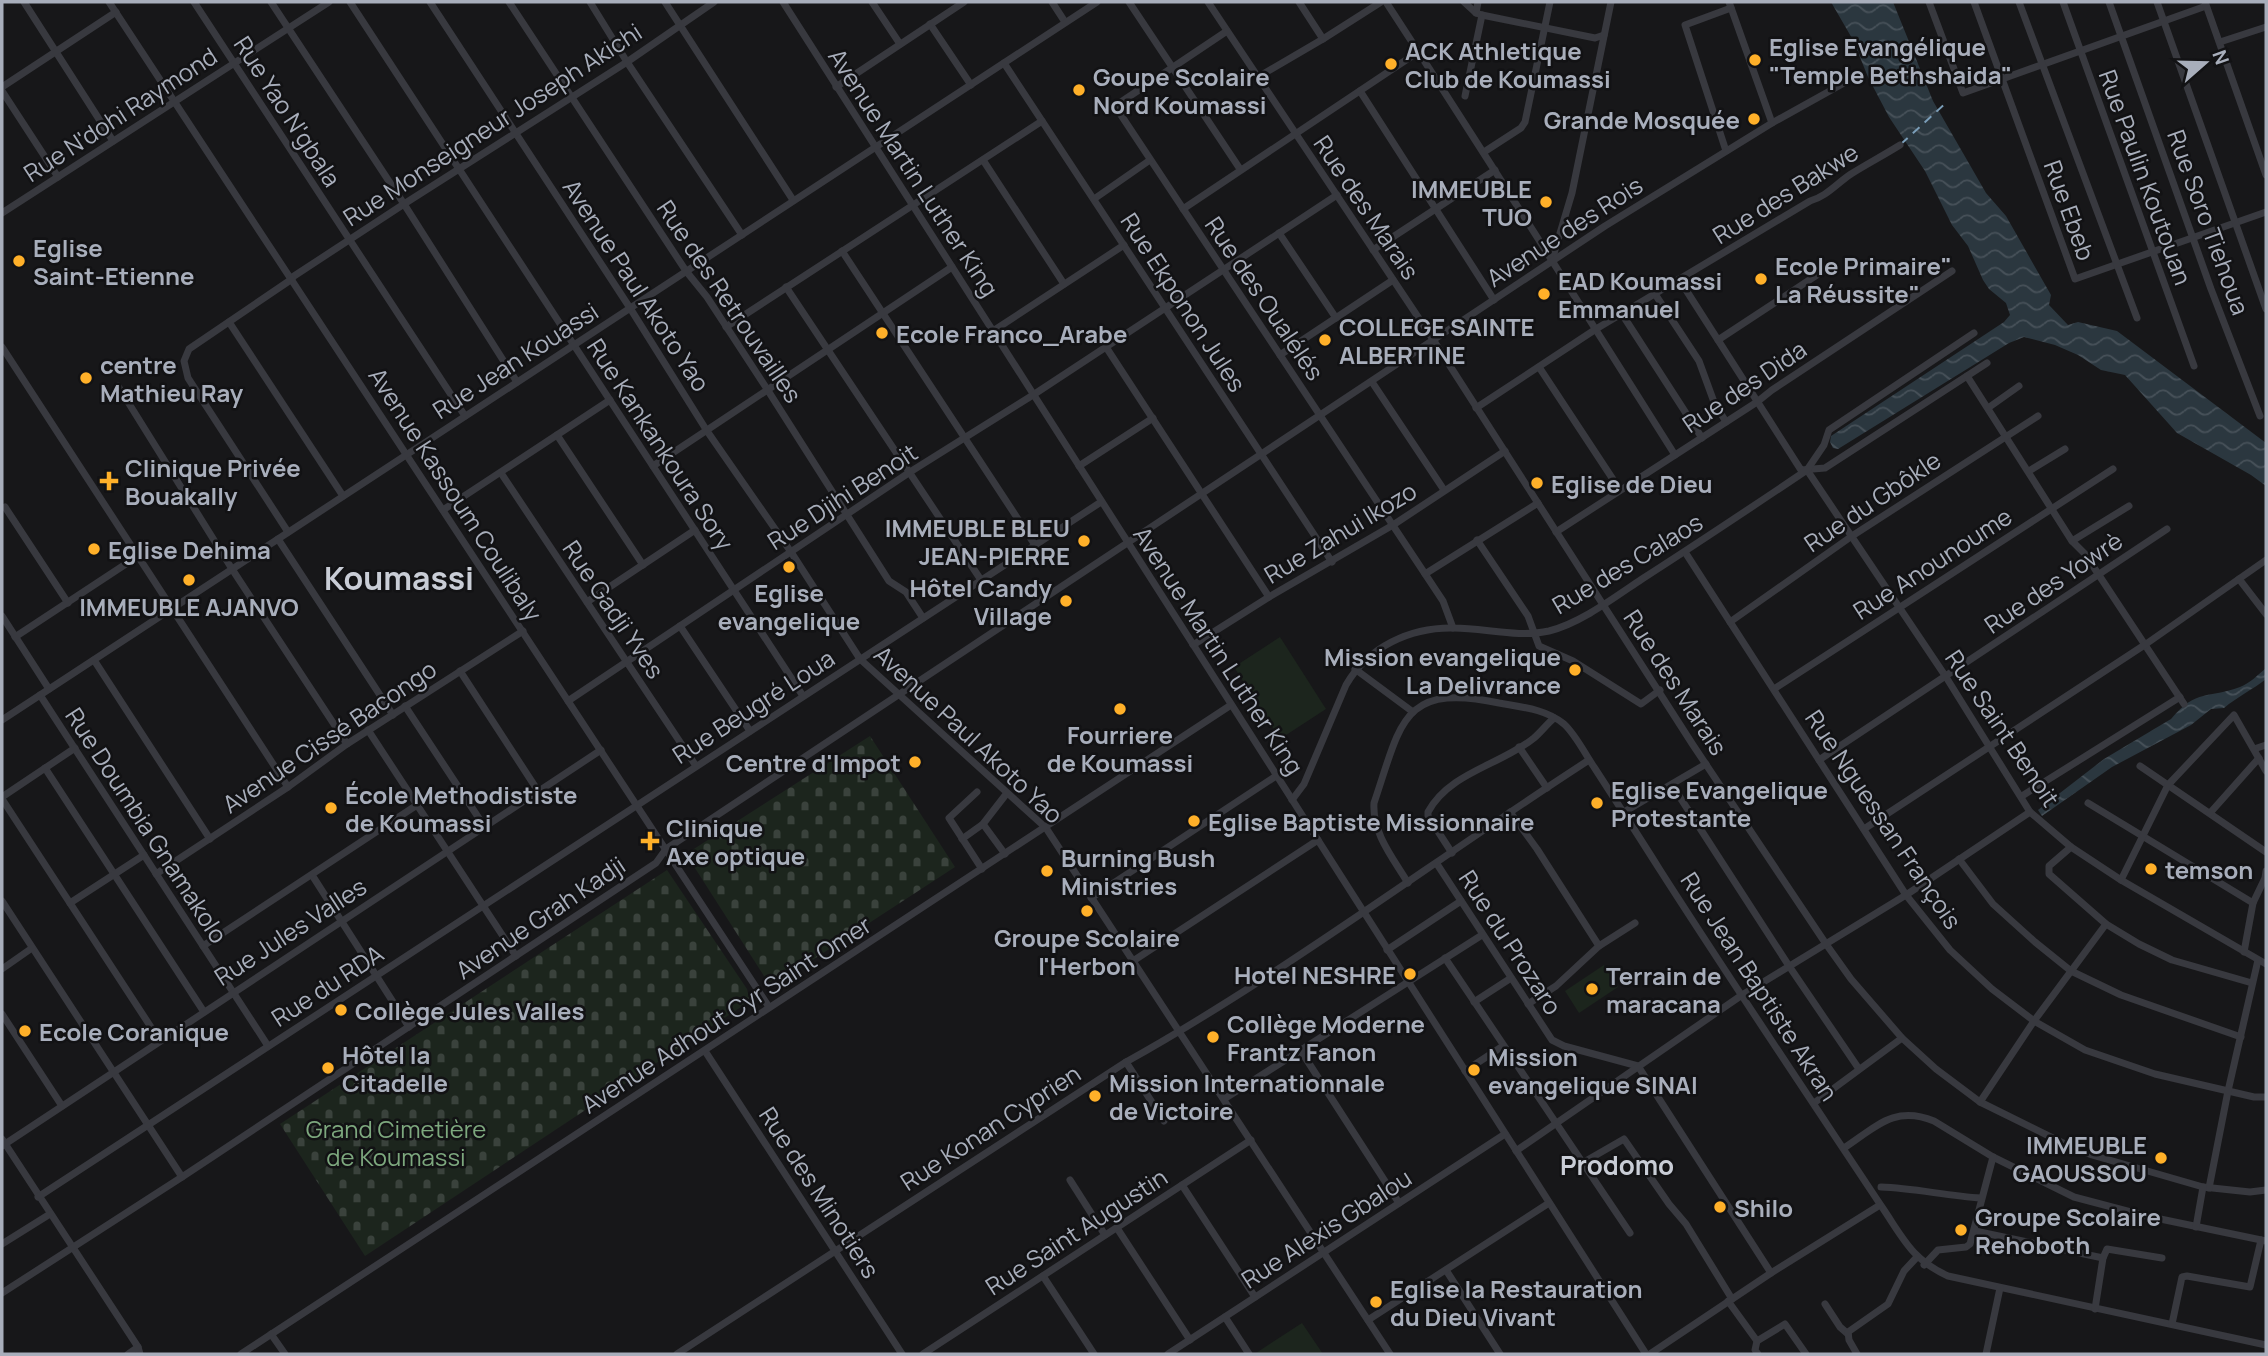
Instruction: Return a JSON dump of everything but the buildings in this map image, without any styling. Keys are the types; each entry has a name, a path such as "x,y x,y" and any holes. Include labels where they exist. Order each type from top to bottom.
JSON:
{"street":[{"path":"24,2 114,141"},
{"name":"Avenue Kassoum Coulibaly","path":"109,2 769,1007"},
{"name":"Rue Yao N'gbala","path":"194,2 465,416"},
{"path":"271,2 517,382"},
{"name":"Rue N'dohi Raymond","path":"2,212 329,2"},
{"name":"Rue Kankankoura Sory","path":"349,2 803,696"},
{"name":"Avenue Paul Akoto Yao","path":"430,2 707,430 860,659 1046,828 1390,1354"},
{"name":"Rue des Retrouvailles","path":"509,2 767,389 889,581 906,592 923,618"},
{"path":"590,2 742,235"},
{"path":"665,2 793,200"},
{"name":"Rue Monseigneur Joseph Akichi","path":"288,532 188,378 184,361 189,349 348,240 627,62 713,2"},
{"name":"Avenue Martin Luther King","path":"782,2 1363,914 1648,1354"},
{"path":"872,2 900,44"},
{"path":"836,87 961,2"},
{"path":"1052,2 1065,22"},
{"name":"Rue Jean Kouassi","path":"2,720 1097,2"},
{"path":"1129,2 1240,169"},
{"name":"Rue des Marais","path":"1208,2 1393,279 1602,605 1826,944 1851,979 1902,1038 1936,1069 1980,1102 2092,1155 2206,1188 2250,1192 2266,1190"},
{"path":"1299,2 1323,39"},
{"path":"1258,77 1384,2 1484,152 1675,455"},
{"path":"1464,2 1479,14 1595,38 1604,35"},
{"path":"1465,96 1479,14 1478,2"},
{"path":"1484,152 1521,128 1525,122 1550,2"},
{"path":"1551,262 1572,193 1611,2"},
{"path":"1928,2 1963,93 2164,22 2206,4 2263,156 2266,175"},
{"name":"Rue Ebeb","path":"1974,2 2074,278 2266,212"},
{"path":"2019,2 2137,318"},
{"name":"Rue Paulin Koutouan","path":"2063,2 2193,366"},
{"name":"Rue Soro Tiehoua","path":"2109,2 2260,416"},
{"path":"2157,2 2266,309"},
{"path":"1726,151 1685,25 1730,5 1772,122"},
{"path":"58,177 2,89 116,12"},
{"path":"930,24 971,85"},
{"path":"2220,43 2266,27"},
{"name":"Rue des Oualélés","path":"1227,31 1115,106 1443,601 1453,628"},
{"path":"1183,209 1418,52"},
{"name":"Rue Ekponon Jules","path":"1004,63 1332,562"},
{"name":"Avenue des Rois","path":"1127,542 1605,226 1772,122 1853,78"},
{"path":"1360,91 1494,300"},
{"path":"726,327 1042,121"},
{"name":"Rue des Bakwe","path":"1476,408 1596,329 1810,201 1824,197 1852,173 1900,145"},
{"path":"983,160 1065,284"},
{"path":"1094,199 1150,160"},
{"path":"1373,250 1495,170"},
{"name":"Rue Djihi Benoit","path":"568,701 910,472 1033,395 1337,195"},
{"path":"1279,233 1336,318"},
{"path":"993,331 1124,245"},
{"path":"842,251 1035,545"},
{"path":"653,466 952,267"},
{"path":"1718,340 1823,271"},
{"name":"Rue des Dida","path":"1556,531 1757,402 1952,271"},
{"path":"1280,355 1393,279"},
{"name":"Rue Saint Benoit","path":"1679,279 1798,466 1801,470 1807,470 1946,677 2030,812 2071,847 2121,880 2266,964"},
{"path":"786,287 981,580"},
{"path":"1655,294 1699,361 1714,402 1726,422"},
{"path":"1622,314 1702,438"},
{"path":"229,322 343,496"},
{"path":"1807,470 1824,445 1829,430 1974,333"},
{"path":"2,347 288,787"},
{"path":"1106,347 1269,597"},
{"path":"1807,470 1825,468 1987,363"},
{"path":"1538,367 1620,490"},
{"path":"1967,376 2072,541 2085,554 2182,701 2022,796"},
{"path":"1372,382 1444,490"},
{"path":"118,386 232,569 347,744"},
{"path":"1988,408 2020,386"},
{"path":"443,510 610,400"},
{"name":"Rue du Gbôkle","path":"1730,622 1852,536 2038,416"},
{"path":"1079,466 1153,418"},
{"path":"556,436 643,565"},
{"path":"2029,471 2065,449"},
{"name":"Rue Zahui Ikozo","path":"1193,645 1393,525 1505,451"},
{"name":"Rue Anounoume","path":"1774,689 2113,469"},
{"name":"Rue des Calaos","path":"1292,800 1304,784 1342,692 1355,669 1372,652 1401,638 1430,630 1453,628 1534,634 1561,627 1602,605 1807,470"},
{"name":"Rue Gadji Yves","path":"500,473 696,766"},
{"name":"Rue Beugré Loua","path":"637,805 1101,502"},
{"path":"1425,574 1538,503"},
{"path":"2072,541 2129,506"},
{"path":"5,507 68,603"},
{"name":"Rue des Yowrè","path":"1819,760 2167,529"},
{"path":"587,603 695,530"},
{"path":"278,539 393,715"},
{"path":"1477,540 1528,617 1539,646 1573,661 1641,704 1660,690"},
{"name":"Avenue Grah Kadji","path":"2,1293 656,863 666,849 1127,542"},
{"name":"Rue Nguessan François","path":"1685,552 1906,895 1950,950 1992,989 2034,1021 2085,1050 2155,1074 2266,1097"},
{"path":"15,637 138,556"},
{"path":"1864,829 2146,644 2266,560"},
{"path":"2239,579 2266,614"},
{"path":"2,616 49,689"},
{"path":"680,626 750,731"},
{"name":"Avenue Cissé Bacongo","path":"156,874 288,787 368,730 523,631"},
{"path":"94,660 210,839"},
{"path":"1355,669 1413,712 1398,731 1374,803 1373,814 1375,827 1408,883"},
{"path":"460,671 538,791"},
{"name":"Rue Doumbia Gnamakolo","path":"40,695 268,1046"},
{"name":"Rue Jean Baptiste Akran","path":"1413,712 1438,698 1473,697 1525,708 1554,718 1565,725 1880,1205 1924,1265 1948,1276 2266,1345"},
{"name":"Avenue Adhout Cyr Saint Omer","path":"241,1354 1231,705"},
{"path":"405,706 484,826"},
{"path":"2121,880 2168,785 2234,715 2266,769"},
{"path":"1452,853 1429,816 1431,806 1444,789 1534,738 1554,718"},
{"path":"368,730 516,956"},
{"path":"2254,749 2266,745"},
{"path":"1519,747 1547,788"},
{"path":"75,748 2,798 160,1041"},
{"name":"Rue Jules Valles","path":"3,1143 601,750"},
{"path":"2210,813 2259,758"},
{"name":"Rue Konan Cyprien","path":"677,1354 1126,1062 1180,1032 1363,914 1589,760"},
{"path":"1623,812 1706,764"},
{"path":"2140,766 2266,852"},
{"path":"45,768 204,1012"},
{"path":"1091,898 1276,776"},
{"path":"1672,785 1859,1069"},
{"path":"977,792 949,817 982,869"},
{"path":"962,839 983,824 1007,793"},
{"path":"2088,803 2253,903"},
{"path":"203,946 417,805"},
{"name":"Rue du RDA","path":"38,1197 637,805"},
{"path":"1510,812 1599,946"},
{"path":"1516,1150 1742,995 1906,895 2030,812"},
{"path":"983,824 1005,854"},
{"path":"1133,961 1318,840"},
{"path":"2071,847 2049,866 2049,874 2106,924 2172,960 2252,983"},
{"path":"70,904 144,855"},
{"path":"1959,859 1993,904 2071,971 2121,995 2241,1037"},
{"name":"Rue du Prozaro","path":"1437,864 1552,1040 1638,1066"},
{"path":"312,875 409,1027"},
{"path":"2244,952 2253,903 2266,875"},
{"path":"2,901 182,1177"},
{"path":"1387,950 1461,901"},
{"path":"1528,1004 1556,986 1599,946 1635,923"},
{"path":"1980,1102 2034,1021 2106,924"},
{"path":"1224,1099 1482,935"},
{"path":"2,969 33,948"},
{"path":"1445,958 1630,1233"},
{"path":"2196,1227 2258,960"},
{"path":"1474,1002 1511,978"},
{"path":"2,1014 62,1105"},
{"path":"1814,1103 1902,1038"},
{"path":"1465,1071 1503,1046"},
{"name":"Rue des Minotiers","path":"705,1051 902,1354"},
{"path":"1301,1051 1399,1203"},
{"path":"1126,1062 1164,1121"},
{"path":"1638,1066 1771,1273"},
{"path":"1844,1148 1890,1118 1906,1114 1919,1115 1934,1121 1993,1157 2074,1197 2196,1227 2264,1240 2250,1287 2182,1277 2172,1324"},
{"name":"Rue Alexis Gbalou","path":"1168,1354 1505,1134"},
{"path":"1584,1162 1624,1139 1686,1224 1730,1300 1757,1340 1755,1350 1758,1354"},
{"name":"Rue Saint Augustin","path":"923,1354 1251,1140"},
{"path":"3,1143 139,1351 128,1354"},
{"path":"1924,1265 1938,1250 1968,1246 1975,1231 1993,1157"},
{"path":"1070,1180 1105,1235"},
{"path":"1182,1185 1255,1297"},
{"path":"1881,1187 1981,1198"},
{"path":"1368,1320 1549,1203"},
{"path":"1648,1354 1880,1205"},
{"path":"2,1244 50,1214"},
{"path":"1117,1227 1190,1340"},
{"path":"1975,1231 2103,1258"},
{"path":"2095,1309 2105,1251 2111,1249 2162,1258"},
{"path":"1857,1354 1849,1340 1851,1328 1888,1304 1904,1271 1917,1257"},
{"path":"1446,1270 1500,1354"},
{"path":"1043,1276 1094,1354"},
{"path":"1986,1354 2000,1288"},
{"path":"1825,1304 1848,1334"},
{"path":"1225,1317 1250,1354"},
{"path":"1757,1340 1785,1324 1806,1354"},
{"path":"271,1334 285,1354"}],"green space":[{"path":"1280,637 1326,709 1280,739 1234,667"},
{"path":"870,736 955,867 771,987 686,854"},
{"name":"Grand Cimetière de Koumassi","path":"667,870 747,989 749,998 744,1005 365,1256 280,1124"},
{"name":"Terrain de maracana","path":"1604,965 1618,987 1579,1013 1565,991"},
{"path":"1302,1323 1323,1354 1256,1353"}],"water":[{"path":"1831,2 1893,2 1933,101 1986,193 2006,216 2051,295 2049,305 2068,325 2078,322 2117,331 2266,443 2266,486 2177,433 2125,375 2101,370 2078,355 2055,345 2024,337 2009,343 1838,449 1833,448 1831,436 2004,322 2010,315 2006,303 1989,289 1983,280 1968,246 1952,225 1925,171 1889,117 1853,40"},
{"path":"2266,668 2266,679 2224,708 2211,709 2191,725 2112,767 2042,816 2038,810 2104,759 2171,719 2196,698 2243,686"}],"ferry route":[{"path":"1901,144 1947,102"}],"place":[{"name":"Eglise Evangélique \"Temple Bethshaida\"","path":"1755,60"},
{"name":"ACK Athletique Club de Koumassi","path":"1391,64"},
{"name":"Goupe Scolaire Nord Koumassi","path":"1079,90"},
{"name":"Grande Mosquée","path":"1754,119"},
{"name":"IMMEUBLE TUO","path":"1546,202"},
{"name":"Eglise Saint-Etienne","path":"19,261"},
{"name":"Ecole Primaire\" La Réussite\"","path":"1761,279"},
{"name":"EAD Koumassi Emmanuel","path":"1544,294"},
{"name":"Ecole Franco_Arabe","path":"882,333"},
{"name":"COLLEGE SAINTE ALBERTINE","path":"1325,340"},
{"name":"centre Mathieu Ray","path":"86,378"},
{"name":"Clinique Privée Bouakally","path":"109,481"},
{"name":"Eglise de Dieu","path":"1537,483"},
{"name":"IMMEUBLE BLEU JEAN-PIERRE","path":"1084,541"},
{"name":"Eglise Dehima","path":"94,549"},
{"name":"Eglise evangelique","path":"789,567"},
{"name":"IMMEUBLE AJANVO","path":"189,580"},
{"name":"Hôtel Candy Village","path":"1066,601"},
{"name":"Mission evangelique La Delivrance","path":"1575,670"},
{"name":"Fourriere de Koumassi","path":"1120,709"},
{"name":"Centre d'Impot","path":"915,762"},
{"name":"Eglise Evangelique Protestante","path":"1597,803"},
{"name":"École Methodististe de Koumassi","path":"331,808"},
{"name":"Eglise Baptiste Missionnaire","path":"1194,821"},
{"name":"Clinique Axe optique","path":"650,841"},
{"name":"temson","path":"2151,869"},
{"name":"Burning Bush Ministries","path":"1047,871"},
{"name":"Groupe Scolaire l'Herbon","path":"1087,911"},
{"name":"Hotel NESHRE","path":"1410,974"},
{"name":"Terrain de maracana","path":"1592,989"},
{"name":"Collège Jules Valles","path":"341,1010"},
{"name":"Ecole Coranique","path":"25,1031"},
{"name":"Collège Moderne Frantz Fanon","path":"1213,1037"},
{"name":"Hôtel la Citadelle","path":"328,1068"},
{"name":"Mission evangelique SINAI","path":"1474,1070"},
{"name":"Mission Internationnale de Victoire","path":"1095,1096"},
{"name":"IMMEUBLE GAOUSSOU","path":"2161,1158"},
{"name":"Shilo","path":"1720,1207"},
{"name":"Groupe Scolaire Rehoboth","path":"1961,1230"},
{"name":"Eglise la Restauration du Dieu Vivant","path":"1376,1302"}],"district":[{"name":"Koumassi","path":"399,578"},
{"name":"Prodomo","path":"1617,1165"}]}
